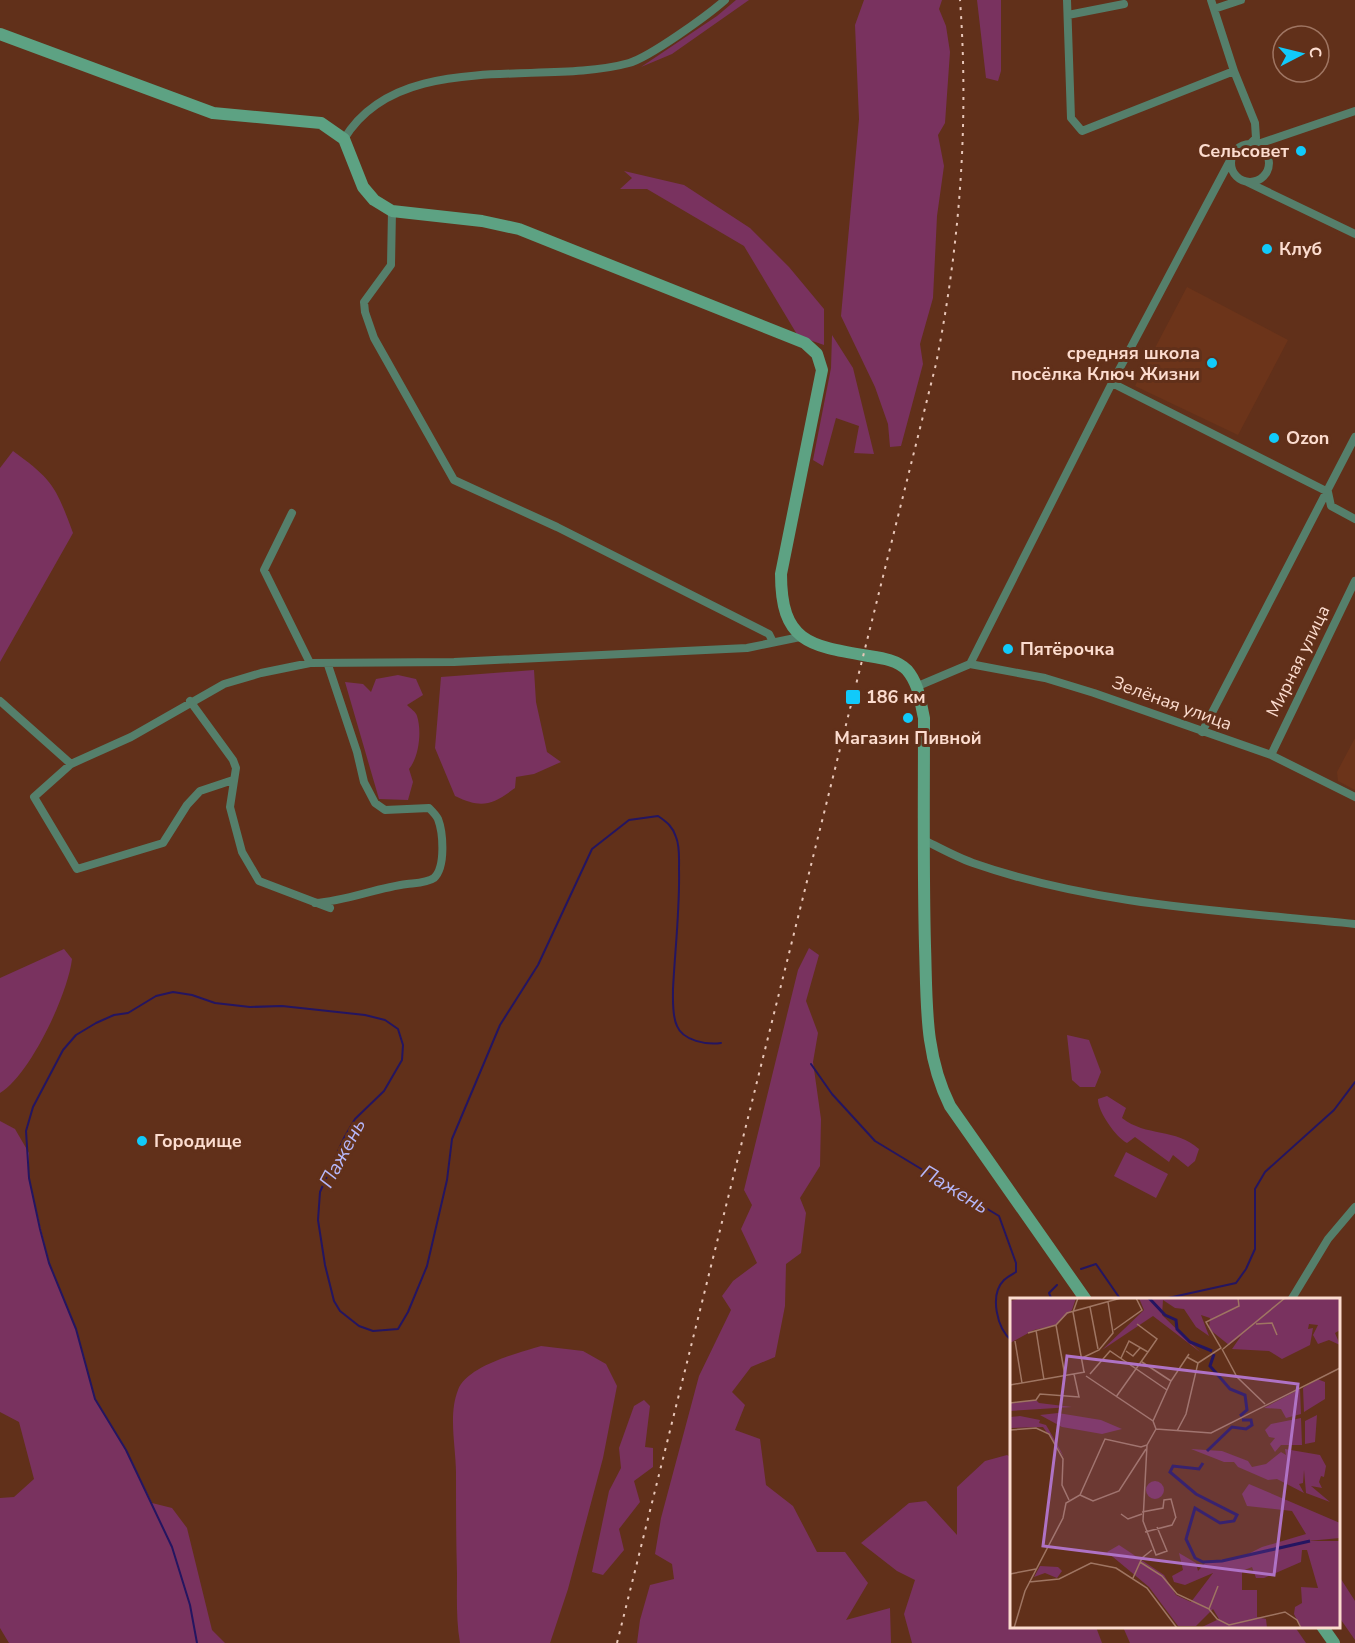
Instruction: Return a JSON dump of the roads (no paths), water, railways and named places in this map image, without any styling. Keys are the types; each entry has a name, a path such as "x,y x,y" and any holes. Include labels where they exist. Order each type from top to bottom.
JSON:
{"street":[{"path":"344,139 355,120 392,95 449,76 586,70 632,62 707,16 725,0"},
{"path":"1067,0 1071,118 1082,131 1233,71"},
{"path":"1241,0 1212,4 1233,71 1257,132 1254,145"},
{"path":"1068,15 1124,3"},
{"path":"0,34 213,113 321,123 344,139 363,187 374,200 392,211 482,221 519,229 805,343 817,354 822,370 781,574 781,599 788,622 800,637 819,645 889,659 906,669 918,686 924,718 927,1010 930,1050 937,1080 950,1106 1085,1298"},
{"path":"918,686 970,664 1112,383 1233,155 1241,147 1254,145 1354,112"},
{"path":"1254,145 1267,154 1267,172 1272,194"},
{"path":"1233,155 1233,172 1244,181 1355,234"},
{"path":"1217,185 1225,180 1258,181 1267,172"},
{"path":"392,211 391,265 364,302 365,312 374,338 454,480 557,527 769,634 773,642"},
{"path":"1112,383 1328,492"},
{"path":"1202,732 1355,437"},
{"path":"1328,492 1331,506 1355,519"},
{"path":"292,513 264,570 310,663"},
{"name":"Мирная улица","path":"1271,755 1355,581"},
{"path":"233,780 200,791 187,805 163,843 77,869 34,797 71,764 131,737 190,701 224,684 310,663 328,665 735,649 800,637"},
{"name":"Зелёная улица","path":"970,664 1045,678 1271,755 1355,797"},
{"path":"315,903 333,902 362,892 420,883 434,878 440,868 441,855 438,817 429,808 385,810 375,803 364,782 357,752 328,665"},
{"path":"0,701 71,764"},
{"path":"190,701 233,760 236,768 230,807 242,852 259,882 330,908"},
{"path":"924,840 971,863 1052,887 1151,903 1355,924"},
{"path":"1292,1298 1328,1239 1355,1207"},
{"path":"1323,1628 1334,1643"}],"waterway":[{"name":"Пажень","path":"197,1643 190,1605 172,1547 126,1450 95,1399 76,1329 49,1263 29,1178 26,1131 33,1107 63,1050 76,1035 114,1015 128,1013 156,996 173,992 192,995 215,1003 250,1007 282,1006 365,1015 385,1020 398,1029 403,1045 402,1060 384,1091 355,1119 320,1192 318,1220 325,1265 334,1301 340,1311 359,1326 373,1331 398,1329 408,1312 427,1266 447,1180 452,1139 500,1025 538,965 592,849 629,820 658,816 675,833 679,849 679,884 673,989 674,1018 684,1035 703,1042 721,1043"},
{"name":"Пажень","path":"811,1064 832,1094 875,1141 999,1216 1016,1263 1016,1272 999,1286 996,1303 1002,1329 1010,1339"},
{"name":"Пажень","path":"1168,1298 1236,1283 1246,1269 1255,1249 1255,1189 1265,1172 1334,1110 1355,1082"},
{"name":"Пажень","path":"1081,1269 1096,1264 1120,1298"},
{"name":"Пажень","path":"1051,1298 1049,1293 1057,1285"}],"railway":[{"path":"617,1643 936,364 957,228 960,183 963,137 963,46 960,0"}],"place":[{"name":"Сельсовет","path":"1301,151"},
{"name":"Клуб","path":"1267,249"},
{"name":"средняя школа посёлка Ключ Жизни","path":"1212,363"},
{"name":"Ozon","path":"1274,438"},
{"name":"Пятёрочка","path":"1008,649"},
{"name":"186 км","path":"853,697"},
{"name":"Магазин Пивной","path":"908,718"},
{"name":"Городище","path":"142,1141"}]}
